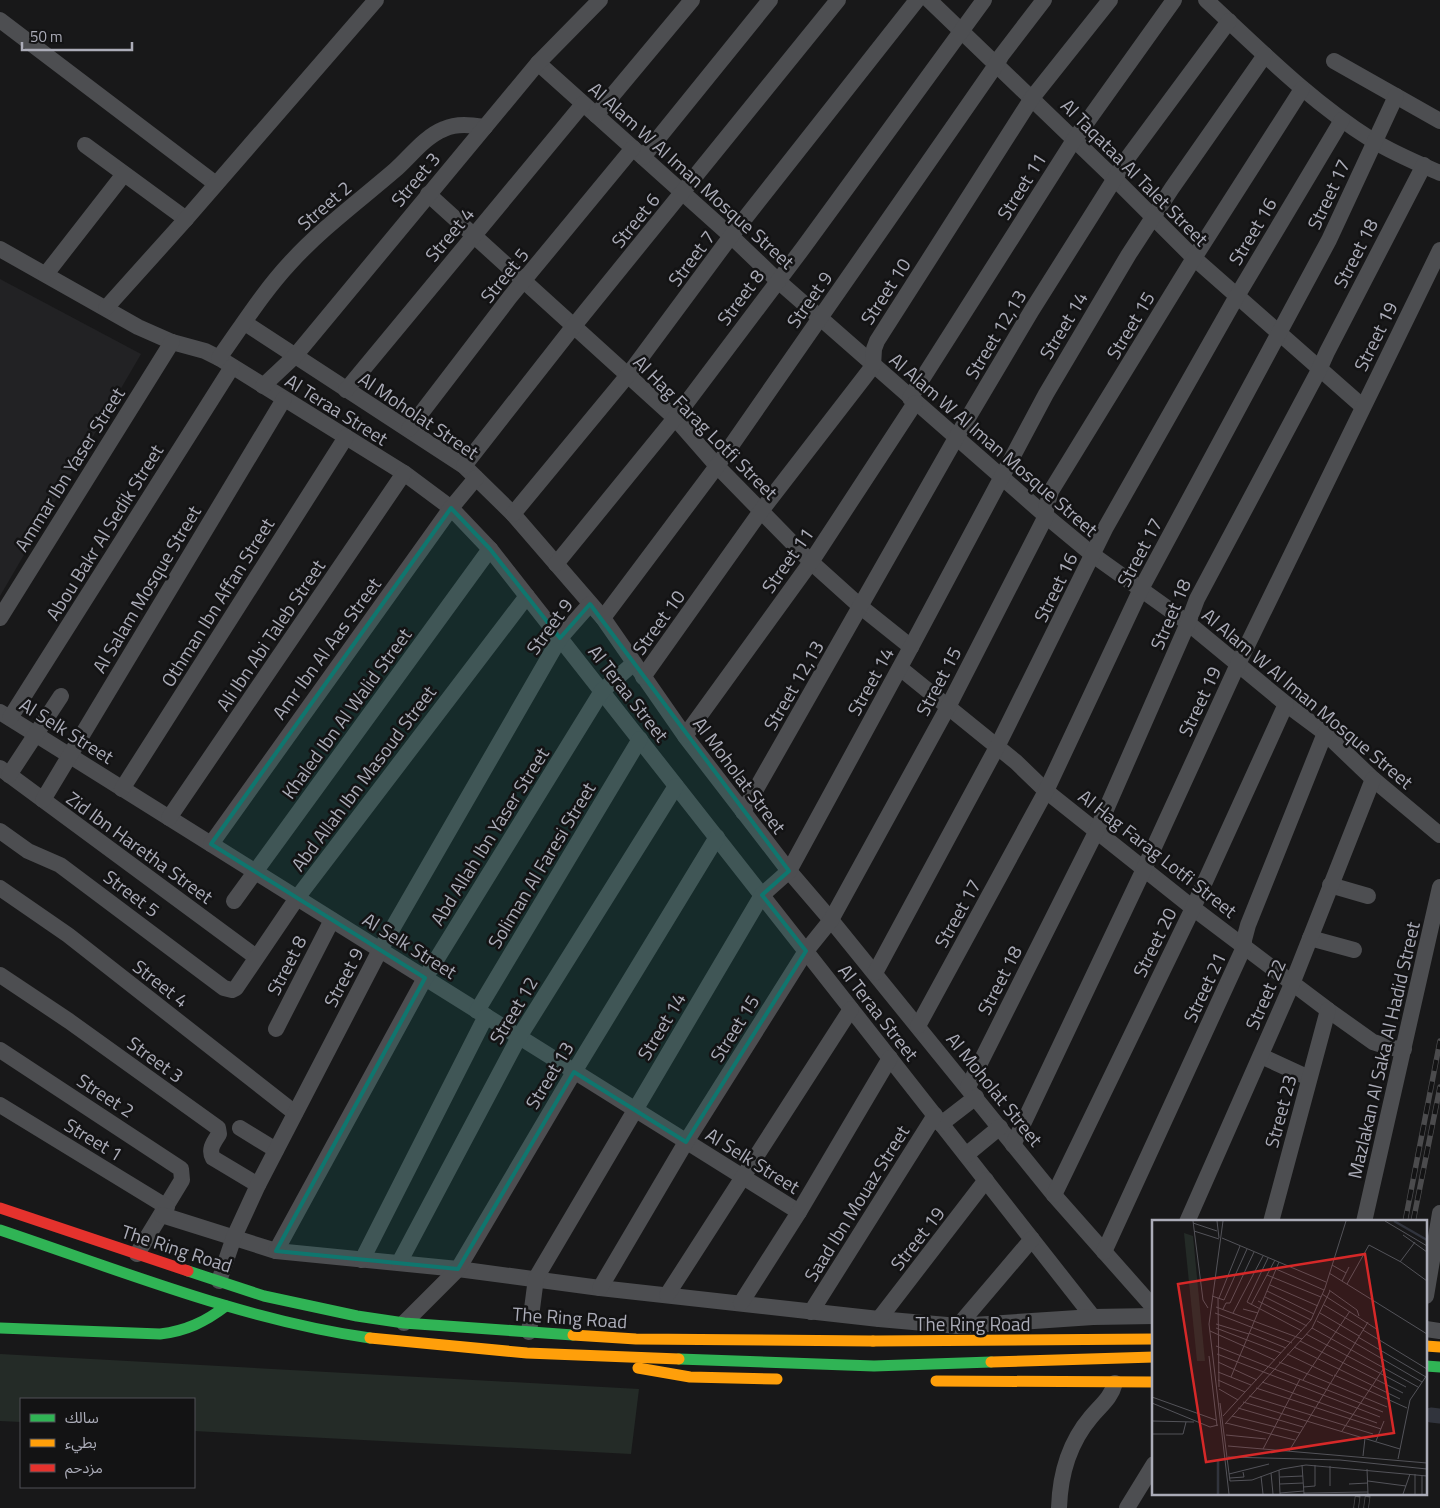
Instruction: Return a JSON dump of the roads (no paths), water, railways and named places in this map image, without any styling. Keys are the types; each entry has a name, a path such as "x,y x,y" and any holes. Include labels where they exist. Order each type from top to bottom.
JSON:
{"main road":[{"name":"The Ring Road","path":"0,1208 264,1296 310,1307 404,1323 636,1339 874,1341 1152,1339"},
{"name":"The Ring Road","path":"0,1230 226,1306 337,1333 393,1341 527,1352 874,1366 1152,1356"},
{"path":"0,1328 160,1334 192,1328 206,1321 226,1306"},
{"path":"607,1355 639,1368 673,1376 790,1379"},
{"path":"927,1381 1152,1382"}],"street":[{"path":"106,308 376,0"},
{"name":"Street 3","path":"263,386 294,356 538,63 600,0"},
{"path":"596,115 692,0"},
{"name":"Street 5","path":"408,429 510,297 770,0"},
{"name":"Street 6","path":"464,466 573,327 838,0"},
{"name":"Street 7","path":"514,514 628,375 731,236 917,0"},
{"name":"Al Taqataa Al Talet Street","path":"930,0 1194,258 1362,406"},
{"name":"Street 8","path":"556,564 675,418 984,0"},
{"name":"Street 9","path":"603,618 717,466 1005,50 1044,0"},
{"name":"Street 10","path":"643,677 761,511 873,366 874,349 877,341 1032,98 1110,0"},
{"name":"Street 11","path":"685,736 811,562 1074,140 1174,0"},
{"path":"1206,0 1302,89 1342,120 1374,141 1440,173"},
{"path":"0,20 216,184"},
{"name":"Street 12,13","path":"742,812 956,438 1032,310 1114,178 1229,21"},
{"name":"Street 14","path":"529,1332 536,1278 762,895 789,871 1002,478 1014,451 1129,254 1265,55"},
{"path":"1334,61 1440,121"},
{"name":"Al Alam W Al Iman Mosque Street","path":"538,63 873,366 1046,516 1093,554 1188,623 1286,704 1325,733 1373,780 1440,835"},
{"name":"Street 15","path":"600,1288 686,1142 806,951 831,920 948,707 1046,516 1046,508 1051,491 1194,258 1302,89"},
{"name":"Street 17","path":"918,1026 1046,791 1141,589 1329,240 1396,96"},
{"name":"Street 4","path":"346,390 583,104"},
{"name":"Street 16","path":"875,973 998,747 1106,527 1237,296 1342,120"},
{"name":"Street 2","path":"226,362 245,323 264,295 290,264 316,238 402,165 431,136 443,129 457,125 484,127"},
{"path":"85,145 186,219"},
{"name":"Street 18","path":"972,1092 1097,830 1197,599 1319,370 1424,165"},
{"path":"46,274 124,174"},
{"name":"Al Hag Farag Lotfi Street","path":"428,194 675,418 717,466 811,562 861,607 911,647"},
{"name":"Al Teraa Street","path":"0,249 138,327 172,342 205,351 226,362 404,473 451,508 490,549 1093,1318"},
{"name":"Street 19","path":"1013,1145 1144,869 1238,664 1362,406 1440,250"},
{"name":"Al Moholat Street","path":"245,323 464,466 514,514 603,618 685,736 789,871 875,973 1054,1195 1152,1306"},
{"name":"Ammar Ibn Yaser Street","path":"0,618 172,342"},
{"name":"Abou Bakr Al Sedik Street","path":"5,715 226,362"},
{"name":"Al Salam Mosque Street","path":"43,800 284,399"},
{"name":"Othman Ibn Affan Street","path":"122,789 346,437"},
{"name":"Ali Ibn Abi Taleb Street","path":"169,818 404,473"},
{"name":"Amr Ibn Al Aas Street","path":"211,844 451,508 476,478"},
{"name":"Khaled Ibn Al Walid Street","path":"234,901 490,549"},
{"name":"Abd Allah Ibn Masoud Street","path":"236,988 297,898 527,596"},
{"name":"Street 9","path":"219,1281 234,1237 258,1185 380,950 560,638 590,604"},
{"name":"Abd Allah Ibn Yaser Street","path":"276,1251 425,978 602,691 634,663"},
{"name":"Al Hag Farag Lotfi Street","path":"900,668 1026,770 1046,791 1292,984 1373,1042 1392,1048 1404,1049"},
{"path":"5,771 36,734 61,696"},
{"name":"Street 20","path":"1054,1195 1193,908 1286,704"},
{"name":"Al Selk Street","path":"5,715 798,1212"},
{"name":"Street 21","path":"1104,1252 1244,947 1248,925 1325,733"},
{"name":"Soliman Al Faresi Street","path":"362,1260 481,1013 640,739"},
{"name":"Zid Ibn Haretha Street","path":"5,771 256,958"},
{"name":"Street 22","path":"1189,1220 1292,984 1373,780"},
{"name":"Street 12","path":"398,1263 519,1037 676,786"},
{"name":"Street 5","path":"0,831 28,851 60,865 224,988 232,990 236,988"},
{"name":"Street 13","path":"404,1323 458,1269 574,1072 717,837"},
{"path":"1330,885 1368,896"},
{"name":"Mazlakan Al Saka Al Hadid Street","path":"1364,1220 1440,887"},
{"name":"Street 4","path":"0,888 68,935 295,1113"},
{"name":"Street 8","path":"276,1029 332,920"},
{"path":"1310,938 1354,950"},
{"name":"Street 3","path":"0,975 69,1021 218,1128 219,1134 211,1148 213,1158 258,1185"},
{"path":"667,1295 851,1009"},
{"name":"Street 23","path":"1272,1220 1328,1010"},
{"name":"Street 2","path":"0,1050 181,1169 182,1180 164,1211"},
{"path":"1261,1056 1309,1078"},
{"path":"741,1304 890,1058"},
{"path":"938,1119 972,1092"},
{"name":"Street 1","path":"0,1105 164,1211 276,1251 458,1269 600,1288 810,1312 958,1326 1130,1316 1152,1307"},
{"name":"Saad Ibn Mouaz Street","path":"810,1312 938,1119"},
{"path":"966,1155 1000,1127"},
{"path":"240,1128 276,1150"},
{"name":"Street 19","path":"879,1319 986,1180"},
{"path":"137,1254 164,1211"},
{"path":"1428,1284 1440,1212"},
{"path":"958,1326 1032,1239"},
{"path":"1130,1316 1152,1353"},
{"path":"1059,1508 1061,1482 1068,1454 1082,1429 1108,1400 1113,1392 1115,1383"},
{"path":"1126,1508 1152,1467"}],"waterway":[{"path":"1431,1415 1440,1416"}],"railway":[{"path":"1405,1220 1440,1041"},
{"path":"1413,1220 1440,1087"},
{"path":"1356,1508 1358,1496"},
{"path":"1366,1508 1368,1496"}]}
